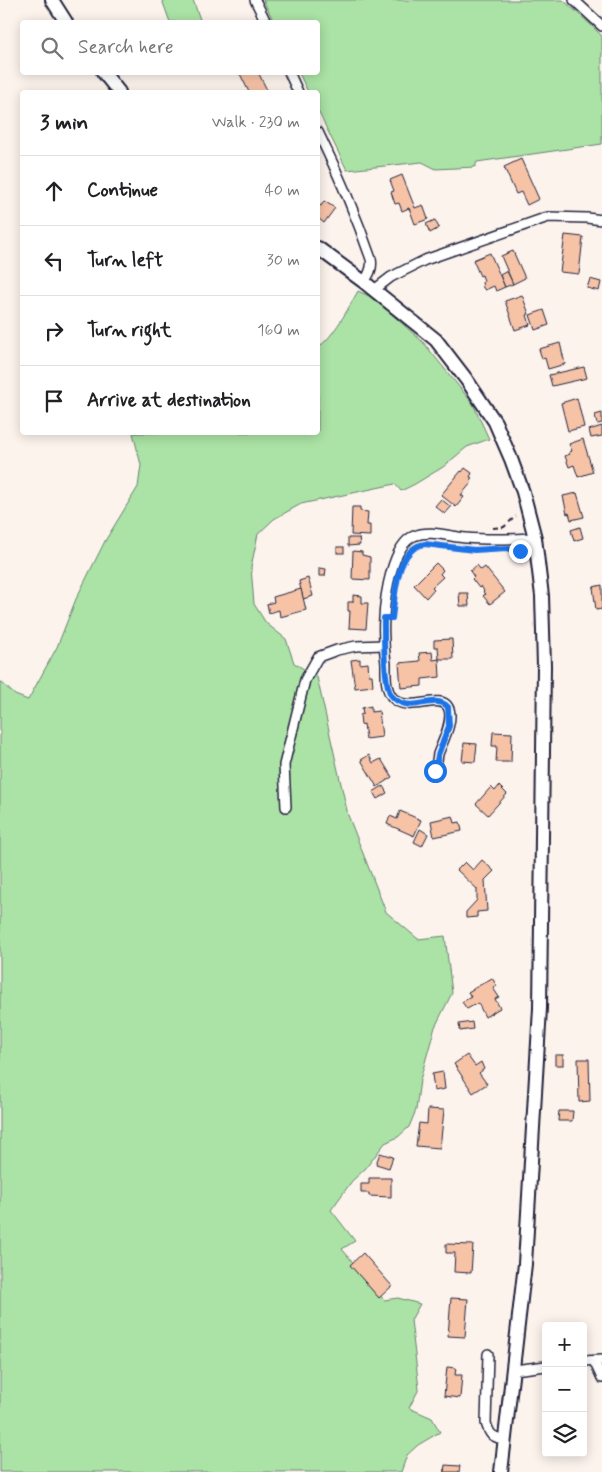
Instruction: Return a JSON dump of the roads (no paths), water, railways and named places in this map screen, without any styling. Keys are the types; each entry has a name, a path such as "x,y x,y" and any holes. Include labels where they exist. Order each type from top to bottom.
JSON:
{"main road":[{"path":"52,0 65,20"},
{"path":"105,75 117,90"},
{"path":"320,249 436,340 466,379 495,422 525,498 535,538 542,596 544,666 540,1008 525,1264 501,1472"}],"street":[{"path":"255,0 265,20"},
{"path":"574,0 602,26"},
{"path":"290,75 297,90"},
{"path":"320,136 355,214 372,262 369,286 425,260 548,217 602,220"},
{"path":"435,773 438,755 449,726 448,707 439,701 406,704 398,702 388,688 384,618 389,582 400,549 405,541 415,536 428,534 465,538 535,538"},
{"path":"286,807 284,765 305,680 315,662 318,658 337,650 356,646 384,644"},
{"path":"488,1354 486,1423 492,1436 504,1440"},
{"path":"598,1361 602,1378"},
{"path":"514,1370 542,1366"}]}
